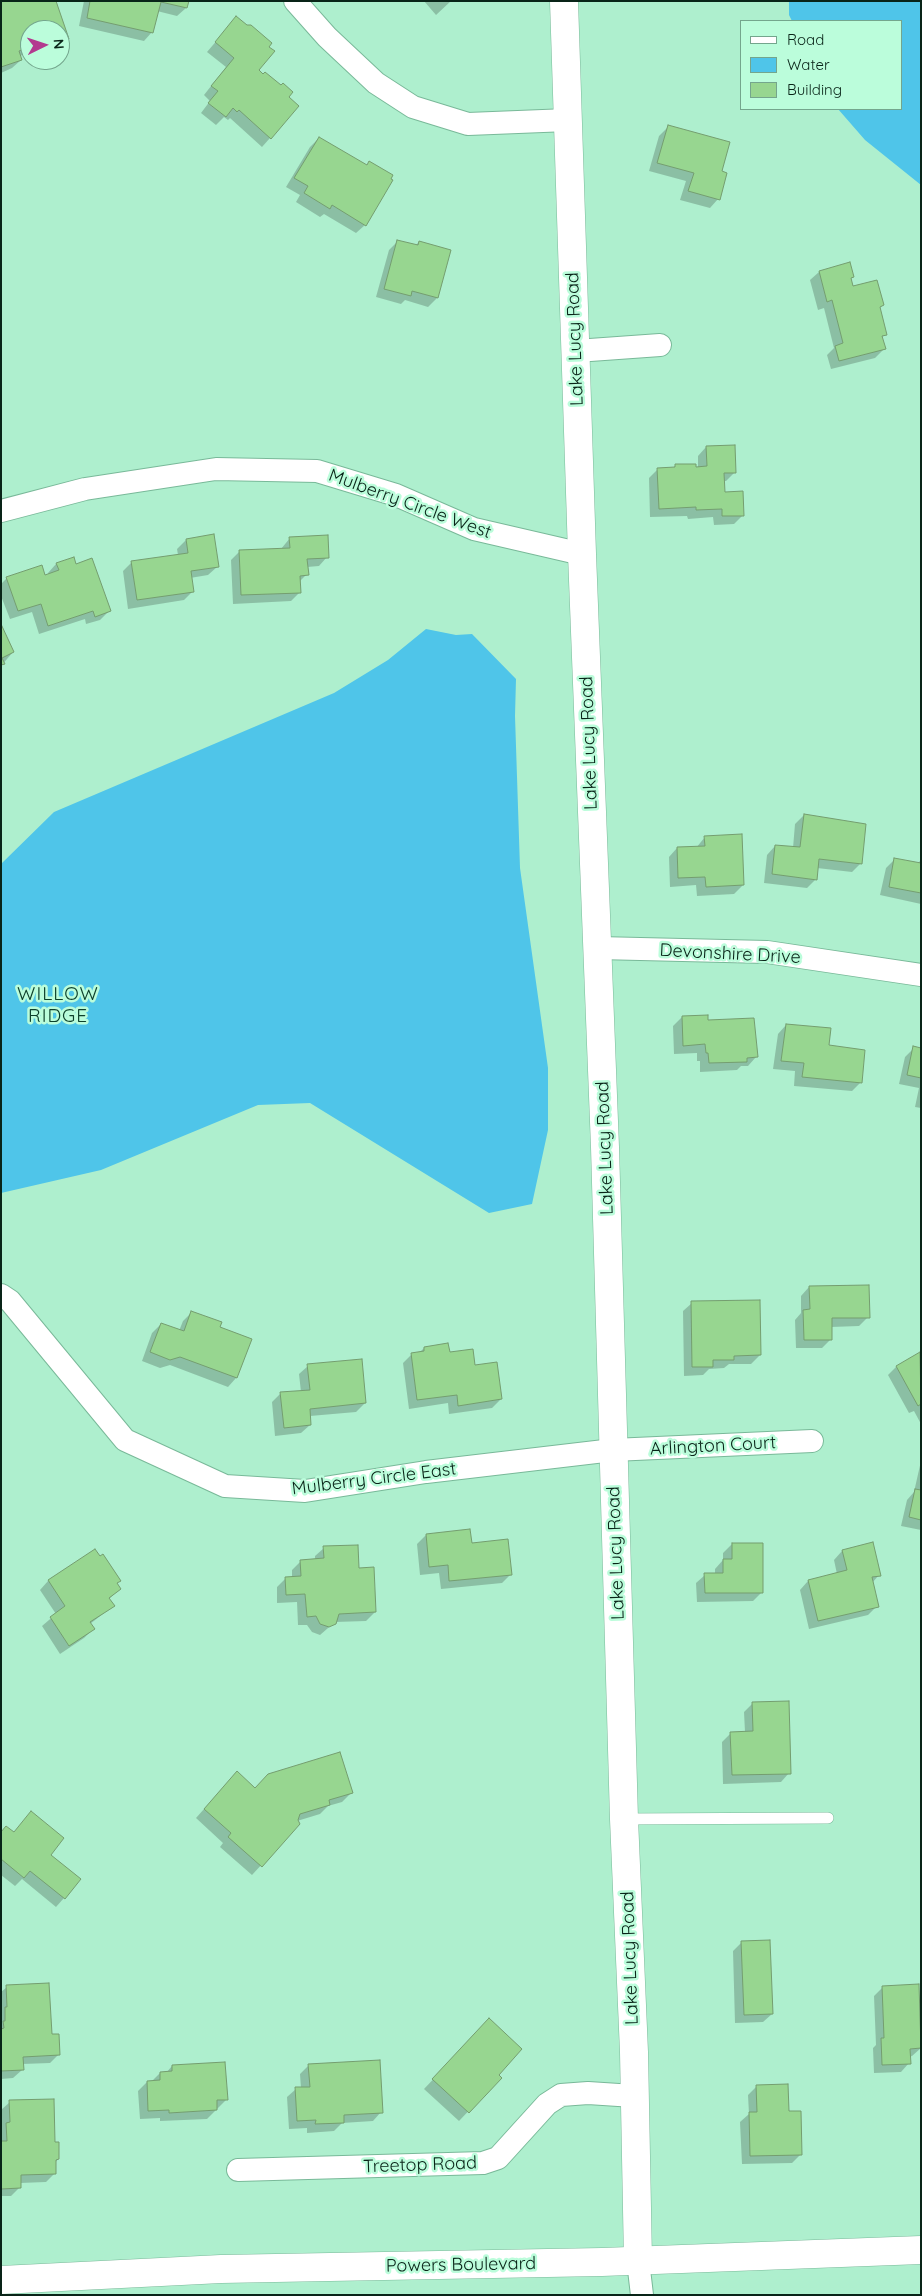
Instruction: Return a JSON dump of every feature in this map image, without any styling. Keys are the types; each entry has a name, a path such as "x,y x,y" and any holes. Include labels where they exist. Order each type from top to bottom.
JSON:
{"street":[{"path":"295,1 328,37 376,83 413,107 468,124 568,120"},
{"name":"Lake Lucy Road","path":"564,1 582,554 598,948 624,1819 634,2052 638,2261 642,2295"},
{"path":"576,351 660,345"},
{"name":"Mulberry Circle West","path":"1,511 85,488 216,469 318,471 396,495 474,530 582,554"},
{"name":"Devonshire Drive","path":"598,948 767,952 921,975"},
{"name":"Mulberry Circle East","path":"1,1295 10,1300 125,1440 225,1486 305,1491 426,1472 613,1450"},
{"name":"Arlington Court","path":"613,1450 812,1441"},
{"name":"Treetop Road","path":"238,2170 483,2164 498,2158 547,2104 561,2095 588,2093 634,2096"},
{"name":"Powers Boulevard","path":"1,2280 221,2269 638,2261 921,2250"}],"lane":[{"path":"624,1819 828,1818"}],"water":[{"path":"789,1 921,1 921,185 865,140 839,110 902,110 902,20 792,20 789,15"},
{"path":"426,629 456,635 472,634 516,679 515,716 520,868 548,1068 548,1130 532,1204 489,1213 310,1103 258,1105 101,1170 1,1193 1,864 54,812 334,693 388,660"}],"building":[{"path":"1,1 56,1 62,20 20,20 20,61 1,67"},
{"path":"90,1 189,1 187,8 161,2 153,33 87,18"},
{"path":"236,16 247,25 251,25 272,43 269,47 275,51 259,70 263,74 265,72 281,85 283,83 293,92 289,97 299,106 271,139 239,110 237,112 233,108 226,117 208,103 218,91 211,86 234,58 215,42"},
{"path":"668,125 730,142 722,171 727,173 720,200 688,191 694,173 657,163"},
{"path":"319,137 367,165 369,161 393,175 391,179 393,180 366,226 332,205 330,209 304,193 308,186 294,178"},
{"path":"397,240 418,245 419,241 451,250 438,298 412,291 411,296 384,289"},
{"path":"850,262 854,277 851,278 853,286 877,280 884,305 880,307 887,335 882,336 886,349 839,361 835,346 843,343 832,300 827,302 819,271"},
{"path":"735,445 736,473 724,473 725,492 743,491 744,516 722,516 722,509 696,510 696,507 659,509 657,468 675,467 675,464 696,464 696,467 707,466 706,446"},
{"path":"214,534 219,567 191,571 194,592 137,600 131,561 188,553 186,539"},
{"path":"328,535 329,558 307,559 309,575 300,576 301,593 241,595 239,550 290,548 289,537"},
{"path":"74,557 76,564 92,558 111,611 95,617 93,611 48,626 41,604 18,611 6,577 42,565 45,575 59,570 56,563"},
{"path":"1,624 14,652 2,658 5,664 1,665"},
{"path":"804,814 866,824 862,864 819,859 817,880 772,874 775,845 800,847"},
{"path":"742,834 744,885 706,887 705,877 678,878 677,847 705,846 704,836"},
{"path":"894,858 921,863 921,893 889,887"},
{"path":"708,1015 708,1020 754,1018 758,1057 747,1058 747,1062 709,1063 705,1044 683,1046 682,1016"},
{"path":"786,1024 831,1028 829,1045 865,1050 862,1083 802,1077 804,1063 781,1061"},
{"path":"913,1046 921,1048 921,1078 907,1075"},
{"path":"869,1285 870,1318 832,1318 832,1340 804,1340 803,1310 810,1309 809,1286"},
{"path":"760,1300 761,1355 734,1356 734,1360 713,1360 713,1367 692,1367 691,1301"},
{"path":"191,1311 222,1322 220,1327 252,1339 237,1378 180,1357 170,1360 150,1352 161,1323 184,1331"},
{"path":"448,1343 450,1352 473,1349 475,1365 497,1362 502,1399 458,1406 457,1395 417,1400 411,1353 424,1351 424,1347"},
{"path":"920,1352 921,1404 918,1406 896,1366"},
{"path":"362,1359 366,1403 310,1409 311,1425 284,1428 280,1392 310,1390 307,1364"},
{"path":"915,1489 921,1490 921,1520 909,1517"},
{"path":"470,1529 472,1543 508,1539 512,1575 449,1581 448,1565 429,1567 426,1534"},
{"path":"873,1542 881,1576 872,1577 879,1607 818,1621 808,1580 847,1570 842,1550"},
{"path":"732,1543 763,1543 763,1593 705,1593 704,1573 723,1573 723,1559 732,1559"},
{"path":"358,1545 359,1568 374,1567 376,1612 339,1614 336,1624 329,1627 320,1624 316,1616 307,1617 305,1594 286,1595 285,1577 301,1576 300,1560 324,1558 323,1546"},
{"path":"95,1549 100,1556 103,1554 121,1581 117,1583 121,1589 109,1598 115,1606 90,1622 95,1629 69,1646 50,1617 65,1606 48,1580"},
{"path":"789,1701 791,1774 732,1775 730,1732 753,1731 752,1702"},
{"path":"340,1752 353,1793 329,1800 330,1805 300,1814 298,1820 300,1824 262,1867 228,1837 231,1833 204,1809 237,1771 255,1788 268,1774"},
{"path":"31,1811 64,1838 51,1855 81,1879 65,1899 30,1871 24,1878 1,1859 1,1832 6,1826 14,1832"},
{"path":"770,1940 773,2014 744,2015 741,1941"},
{"path":"49,1983 52,2034 59,2034 60,2055 23,2057 24,2070 1,2071 1,2029 4,2028 5,2007 7,2007 6,1985"},
{"path":"919,1984 921,2048 910,2049 911,2064 882,2065 881,2038 884,2038 882,1986"},
{"path":"489,2018 522,2049 499,2075 502,2078 469,2113 432,2079"},
{"path":"380,2060 383,2113 344,2115 344,2123 315,2124 316,2120 297,2121 295,2087 310,2087 308,2064"},
{"path":"225,2062 228,2100 217,2100 217,2110 169,2113 169,2110 148,2111 147,2081 160,2080 160,2072 172,2071 172,2065"},
{"path":"788,2084 789,2111 801,2111 802,2155 750,2156 749,2112 757,2112 756,2085"},
{"path":"54,2099 55,2142 59,2142 59,2159 56,2160 56,2174 21,2175 21,2188 1,2189 1,2141 7,2141 6,2123 10,2122 9,2100"}],"district":[{"name":"WILLOW RIDGE","path":"58,1005"}]}
